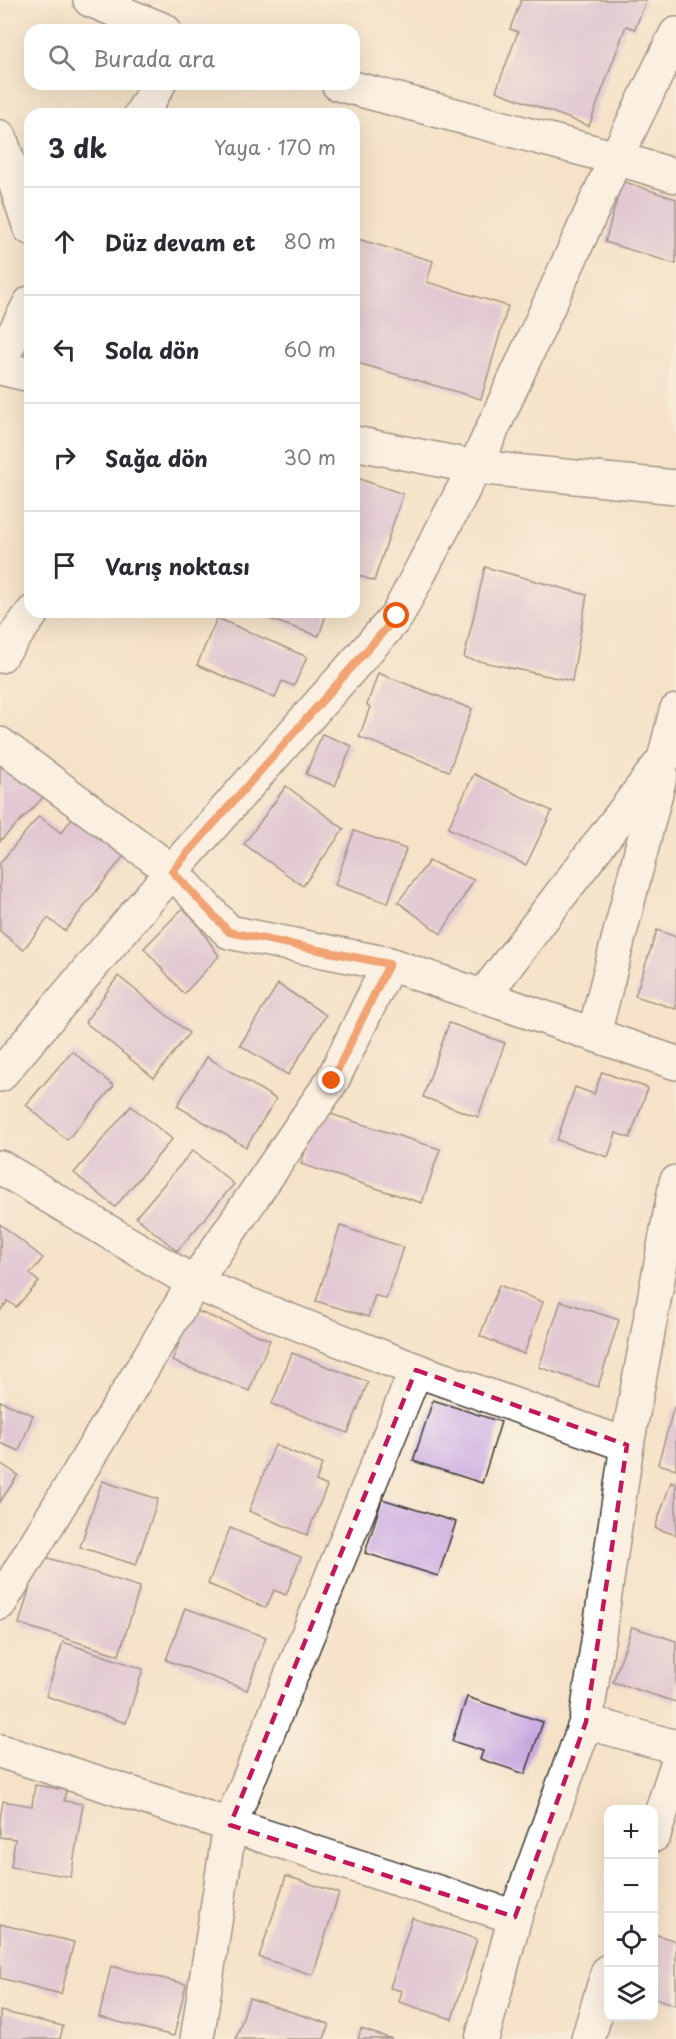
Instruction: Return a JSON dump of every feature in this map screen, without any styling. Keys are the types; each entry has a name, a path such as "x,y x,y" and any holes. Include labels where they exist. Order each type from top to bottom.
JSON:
{"street":[{"path":"90,0 149,24"},
{"path":"0,1075 172,871 397,616 475,467 616,158 676,34"},
{"path":"145,108 155,90"},
{"path":"360,90 676,176"},
{"path":"0,137 24,210"},
{"path":"0,361 24,315"},
{"path":"0,368 24,374"},
{"path":"360,444 475,467 676,487"},
{"path":"0,656 28,618"},
{"path":"594,1034 676,711"},
{"path":"0,744 172,871 229,932 389,964 594,1034 671,1055"},
{"path":"484,995 664,759"},
{"path":"0,1603 194,1283 332,1081 389,964"},
{"path":"0,1167 194,1283 416,1370 627,1445"},
{"path":"482,2039 515,1917 586,1722 627,1445 676,1182"},
{"path":"197,2039 230,1825 416,1370"},
{"path":"586,1722 676,1747"},
{"path":"0,1751 515,1917"},
{"path":"658,1823 676,1767"},
{"path":"588,2039 604,1987"}],"highlighted area":[{"path":"416,1370 627,1445 586,1722 515,1917 230,1825"}],"building":[{"path":"521,0 646,0 635,29 626,26 589,126 496,91 518,32 510,29"},
{"path":"622,181 676,199 676,264 605,242"},
{"path":"360,240 433,261 427,282 508,306 481,399 360,364"},
{"path":"360,479 403,494 374,581 360,576"},
{"path":"485,567 587,595 572,681 464,658"},
{"path":"217,618 307,657 294,686 282,681 275,698 197,665"},
{"path":"266,618 325,618 319,636"},
{"path":"378,673 472,709 449,771 359,737 370,707 367,705"},
{"path":"322,734 352,746 335,786 306,774"},
{"path":"0,759 44,794 40,801 0,841"},
{"path":"474,774 552,811 526,865 448,828"},
{"path":"286,786 344,829 303,886 244,844"},
{"path":"77,812 127,852 65,931 48,918 23,950 0,931 0,863 39,816 61,833"},
{"path":"354,831 406,849 388,903 335,885"},
{"path":"429,861 474,880 441,934 398,902"},
{"path":"185,906 219,956 184,994 144,948"},
{"path":"657,930 676,937 676,1009 635,996"},
{"path":"118,976 189,1033 154,1078 85,1022"},
{"path":"278,984 326,1015 288,1075 240,1045"},
{"path":"449,1023 505,1043 478,1117 423,1097"},
{"path":"72,1051 114,1086 67,1140 26,1105"},
{"path":"207,1057 276,1099 246,1147 177,1106"},
{"path":"602,1072 648,1088 630,1138 616,1133 608,1157 557,1140 575,1087 594,1094"},
{"path":"131,1106 172,1139 115,1207 74,1173"},
{"path":"318,1110 440,1149 422,1203 301,1164"},
{"path":"193,1150 234,1184 177,1251 136,1217"},
{"path":"0,1224 43,1258 30,1274 39,1282 16,1307 8,1301 0,1311"},
{"path":"340,1226 403,1247 386,1299 375,1295 368,1317 316,1301"},
{"path":"499,1285 543,1302 524,1354 480,1336"},
{"path":"561,1301 619,1320 598,1387 539,1367"},
{"path":"192,1309 270,1340 249,1391 172,1361"},
{"path":"292,1353 368,1382 348,1433 272,1404"},
{"path":"433,1400 501,1422 482,1483 413,1461"},
{"path":"0,1401 33,1415 19,1451 0,1443"},
{"path":"674,1407 676,1408 676,1469 658,1464"},
{"path":"275,1445 322,1464 316,1481 327,1486 307,1535 249,1511"},
{"path":"0,1463 18,1475 0,1502"},
{"path":"102,1481 158,1499 136,1565 80,1547"},
{"path":"671,1482 676,1484 676,1535 655,1528"},
{"path":"382,1499 456,1522 438,1576 365,1553"},
{"path":"230,1528 301,1557 286,1595 274,1590 266,1608 208,1584"},
{"path":"39,1555 140,1587 119,1655 19,1624"},
{"path":"185,1608 266,1637 247,1690 166,1660"},
{"path":"632,1627 676,1641 676,1702 613,1682"},
{"path":"63,1642 143,1669 126,1723 46,1696"},
{"path":"467,1697 543,1722 525,1774 480,1759 483,1751 452,1741"},
{"path":"35,1785 66,1790 64,1801 83,1804 71,1877 11,1867 15,1839 0,1837 3,1801 32,1806"},
{"path":"286,1876 339,1893 313,1975 259,1957"},
{"path":"412,1918 477,1939 452,2019 399,2002 402,1991 390,1988"},
{"path":"0,1924 74,1942 61,1994 0,1978"},
{"path":"658,1935 676,1941 676,2005 658,1999"},
{"path":"111,1966 186,1984 174,2036 99,2017"},
{"path":"249,1998 329,2024 324,2039 236,2039"},
{"path":"0,2011 63,2026 60,2039 0,2039"},
{"path":"361,2029 392,2039 358,2039"}],"route":[{"path":"332,1081 389,964 229,932 172,871 397,616"}]}
